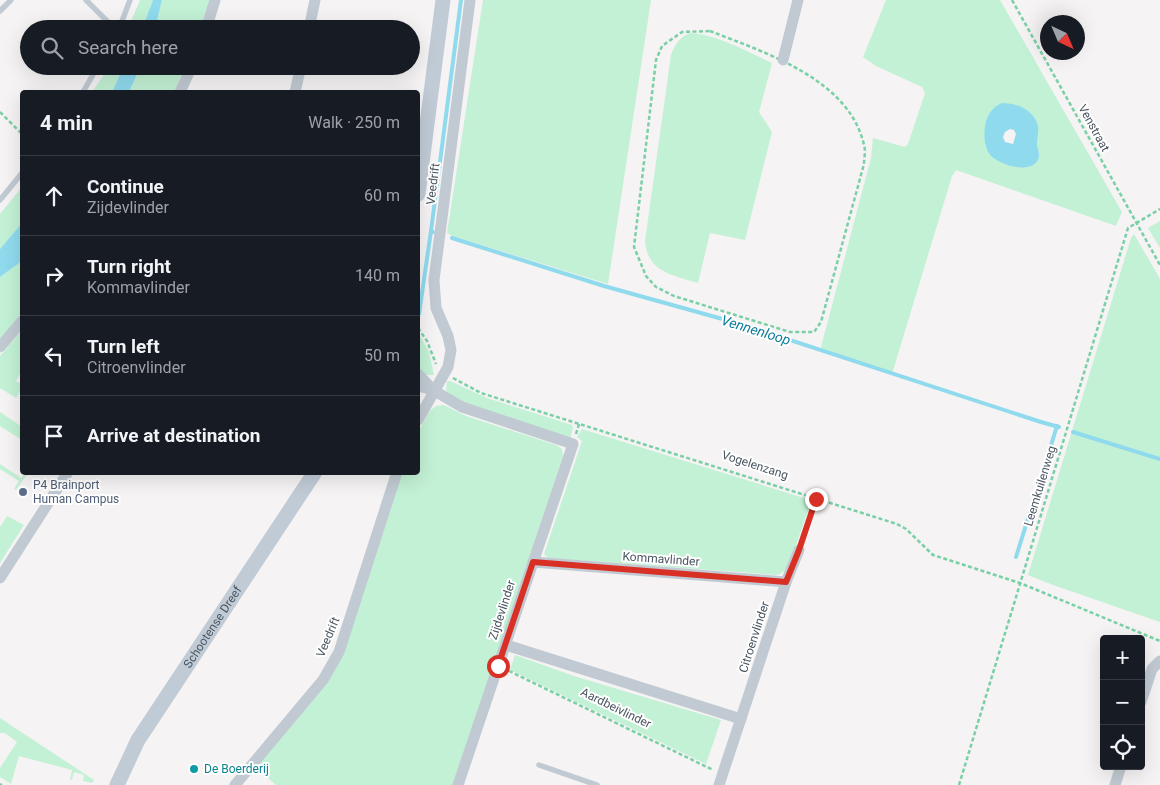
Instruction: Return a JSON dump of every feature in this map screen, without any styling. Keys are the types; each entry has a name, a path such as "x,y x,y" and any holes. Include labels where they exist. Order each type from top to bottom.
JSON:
{"street":[{"path":"209,20 216,0"},
{"path":"311,20 315,0"},
{"path":"420,178 443,0"},
{"name":"Veedrift","path":"420,416 433,390 448,367 451,350 448,336 436,308 434,280 470,0"},
{"path":"783,60 798,0"},
{"path":"181,90 188,75"},
{"path":"295,90 299,75"},
{"path":"0,347 20,323"},
{"path":"420,376 433,390"},
{"path":"420,387 433,390"},
{"name":"Zijdevlinder","path":"433,390 462,407 573,444 458,785"},
{"path":"0,578 66,475"},
{"name":"Schootense Dreef","path":"117,785 138,740 313,475"},
{"name":"Veedrift","path":"235,785 323,680 339,652 396,475"},
{"name":"Citroenvlinder","path":"721,780 786,582 799,550"},
{"name":"Kommavlinder","path":"533,562 786,582"},
{"name":"Aardbeivlinder","path":"506,645 741,719"},
{"path":"1145,690 1152,669 1160,661"},
{"path":"1115,785 1120,770"}],"lane":[{"path":"0,11 11,0"},
{"path":"86,0 107,20"},
{"path":"121,20 130,0"},
{"path":"84,90 93,75"},
{"path":"0,200 20,176"},
{"path":"540,765 597,785"}],"path":[{"name":"Venstraat","path":"1012,0 1160,265"},
{"path":"710,31 783,60 833,93 854,118 865,146 862,174 821,322 814,332 790,332 674,296 656,287 646,276 634,247 656,60 662,46 682,32 710,31"},
{"path":"0,112 20,132"},
{"name":"Leemkuilenweg","path":"959,785 1128,228 1160,209"},
{"path":"420,331 427,341 436,366 445,372"},
{"name":"Vogelenzang","path":"445,372 482,393 897,524 906,529 927,551 939,558 1020,583 1160,641"},
{"path":"799,550 816,499"},
{"name":"Aardbeivlinder","path":"498,666 721,780"}],"green space":[{"path":"140,0 153,0 145,20 132,20"},
{"path":"162,0 210,0 203,20 157,20"},
{"path":"483,0 651,0 608,284 447,233"},
{"path":"886,0 1000,0 1122,212 1116,226 956,170 952,176 892,374 820,351 871,158 873,138 905,147 908,144 925,93 922,87 876,66 863,57","holes":["1023,108 1038,126 1037,144 1039,155 1004,164 989,154 985,145"]},
{"path":"690,33 721,40 772,63 759,112 772,132 745,240 710,233 698,283 671,275 656,266 647,252 645,241 671,55 678,42"},
{"path":"104,75 120,75 113,90 93,90"},
{"path":"137,75 181,75 175,90 130,90"},
{"path":"20,189 20,225 0,249 0,214"},
{"path":"1160,221 1160,248 1148,228"},
{"path":"1134,234 1160,279 1160,622 1028,575 1131,238"},
{"path":"20,262 20,315 0,339 0,277"},
{"path":"20,332 20,374 16,381 20,384 20,391 16,398 0,388 0,356"},
{"path":"420,336 429,352 434,375 426,375 420,371"},
{"path":"447,381 487,398 572,425 570,439 464,406 448,394 446,390"},
{"path":"444,405 466,416 556,445 562,449 563,456 453,785 276,785 256,768 325,686 401,475 420,475 420,428 430,411 436,406"},
{"path":"0,412 20,426 20,439 0,426"},
{"path":"582,429 807,499 809,508 795,548 784,571 776,575 548,558 544,554 582,441 577,437"},
{"path":"0,464 21,478 23,475 27,475 16,490 14,489 19,481 0,469"},
{"path":"7,516 24,525 0,563 0,527"},
{"path":"515,655 574,676 721,720 706,764 510,670"},
{"path":"0,718 94,780 92,783 83,781 84,775 74,772 72,780 70,780 72,770 19,756 11,784 0,777 0,768 17,742 5,733 0,733"}],"water":[{"path":"153,0 162,0 157,20 145,20"},
{"path":"120,75 137,75 130,90 113,90"},
{"path":"1002,103 1024,108 1036,120 1039,156 1031,166 1015,167 1006,165 992,157 988,152 985,139 987,118 995,107","holes":["1010,129 1014,130 1016,134 1013,144 1005,142 1003,137 1005,132"]},
{"path":"20,225 20,262 0,277 0,249"}],"waterway":[{"path":"431,231 461,0"},
{"name":"Vennenloop","path":"420,307 431,231 433,232"},
{"name":"Vennenloop","path":"452,238 604,286 744,325 1059,427"},
{"path":"1016,557 1057,426"},
{"name":"Vennenloop","path":"1073,432 1160,459"}],"place":[{"name":"P4 Brainport Human Campus","path":"23,492"},
{"name":"De Boerderij","path":"194,769"}],"route":[{"path":"498,666 533,562 786,582 816,499"}]}
